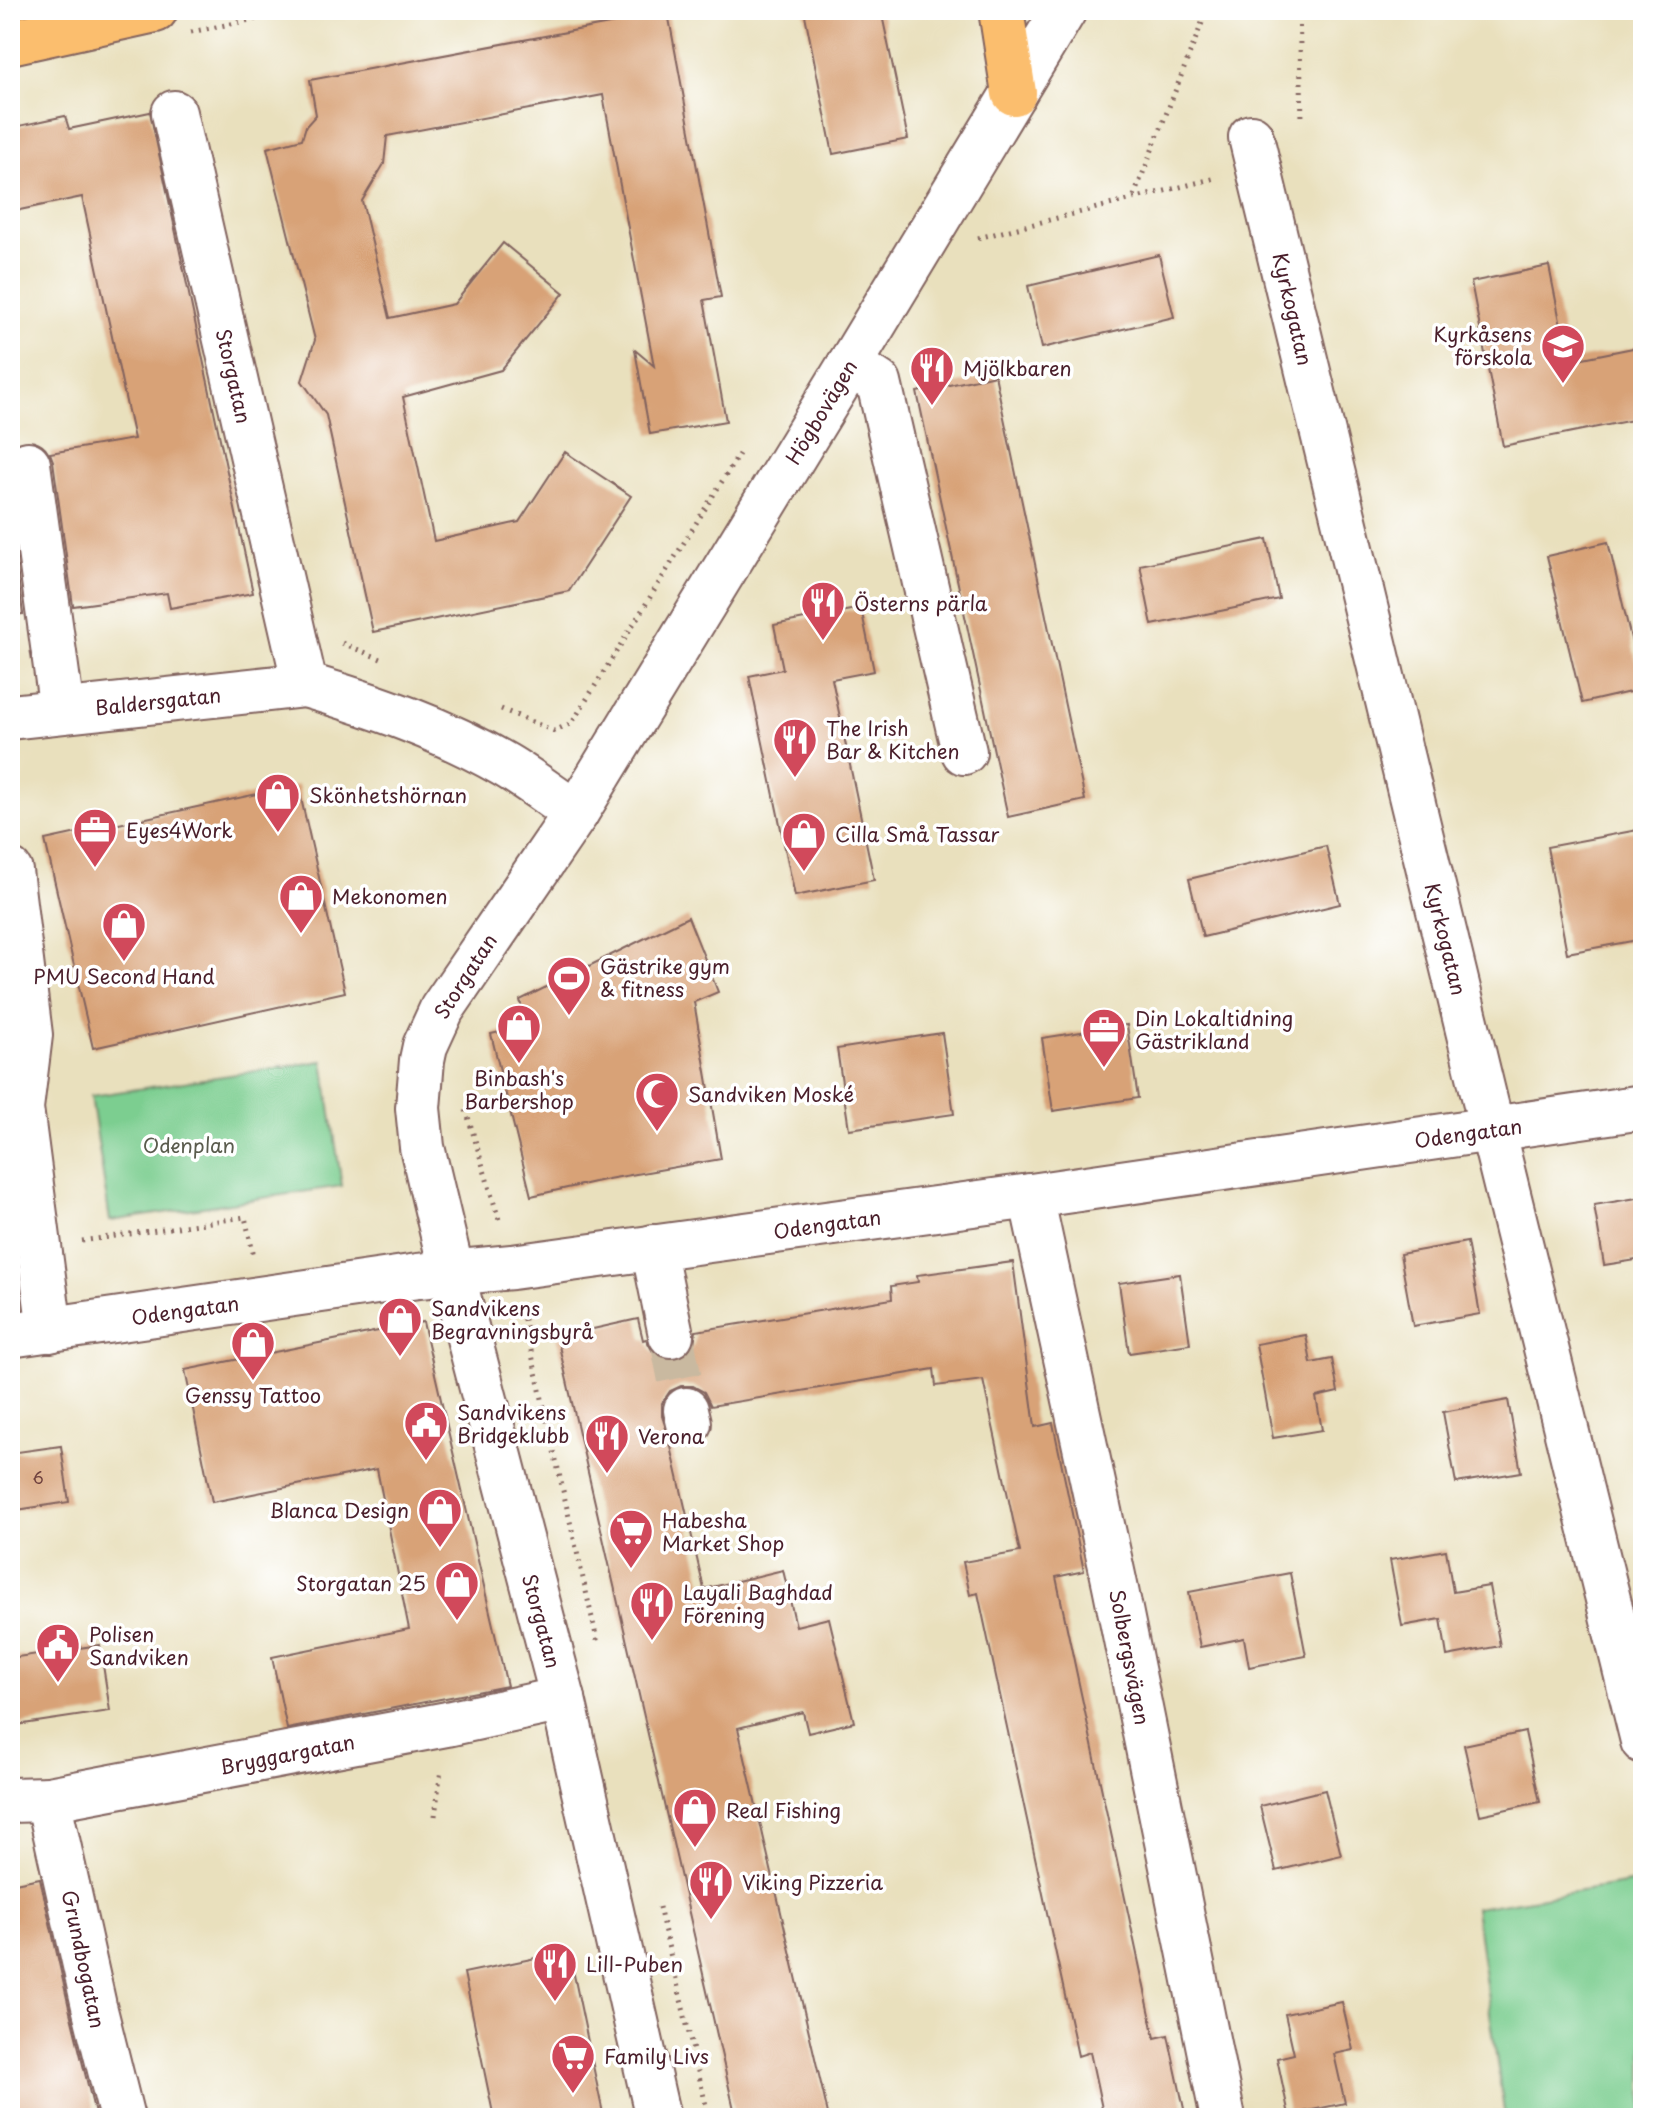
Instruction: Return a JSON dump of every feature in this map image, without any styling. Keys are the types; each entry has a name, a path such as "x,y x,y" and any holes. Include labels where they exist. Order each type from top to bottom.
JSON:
{"main road":[{"path":"1001,10 1014,93"},
{"path":"10,42 167,22"}],"street":[{"name":"Högbovägen","path":"576,813 1064,10"},
{"name":"Storgatan","path":"174,113 305,685"},
{"name":"Kyrkogatan","path":"1256,155 1643,1741"},
{"path":"850,364 879,383 964,752"},
{"path":"28,464 62,711"},
{"path":"305,685 448,736 505,765 576,813"},
{"name":"Baldersgatan","path":"10,717 305,685"},
{"name":"Storgatan","path":"576,813 442,1009 425,1046 418,1108 422,1147 563,1699 658,2118"},
{"path":"10,871 30,1035 21,1108 39,1247 30,1332"},
{"name":"Odengatan","path":"30,1332 418,1276 512,1267 1031,1196 1643,1107"},
{"name":"Solbergsvägen","path":"1031,1196 1112,1569 1223,2118"},
{"path":"653,1247 671,1335"},
{"name":"Bryggargatan","path":"29,1800 447,1724 563,1699"},
{"name":"Grundbogatan","path":"29,1800 94,2006 122,2118"}],"path":[{"path":"167,22 300,10"},
{"path":"1133,197 1207,10"},
{"path":"1299,10 1302,119"},
{"path":"969,246 979,237 1219,177 1256,155"},
{"path":"497,707 554,731 572,723 747,441"},
{"path":"337,641 395,665"},
{"path":"462,1100 512,1267 598,1644"},
{"path":"39,1247 245,1217"},
{"path":"658,1904 709,2118"}],"green space":[{"name":"Odenplan","path":"323,1061 342,1186 110,1221 91,1096"},
{"path":"1643,1881 1643,2118 1505,2118 1475,1908"}],"building":[{"path":"804,10 881,10 908,139 833,154"},
{"path":"668,13 721,297 704,300 726,421 650,434 635,350 654,366 603,95 387,136 384,164 362,201 390,318 454,304 503,243 564,293 501,370 403,397 434,541 519,522 565,452 631,496 569,591 373,632 326,415 302,381 315,340 267,148 302,139 306,126 316,115 310,80"},
{"path":"150,112 253,593 170,608 167,593 73,606 50,453 134,439 82,197 10,212 10,128 65,116 69,129"},
{"path":"1159,255 1174,317 1042,348 1028,286"},
{"name":"Kyrkåsens förskola","path":"1549,266 1568,361 1643,346 1643,418 1503,446 1471,282"},
{"path":"995,375 1085,800 1008,817 917,392"},
{"path":"10,517 23,614 10,615"},
{"path":"1267,539 1279,599 1152,625 1140,565"},
{"path":"1608,542 1643,689 1582,703 1547,556"},
{"path":"861,608 874,671 832,679 874,880 795,896 749,676 783,669 774,625"},
{"path":"298,785 345,992 93,1048 45,840"},
{"path":"1643,829 1643,939 1567,953 1547,847"},
{"path":"1326,846 1340,904 1203,937 1189,879"},
{"path":"688,917 718,992 694,1002 721,1159 531,1196 491,1034 526,1026 520,1000"},
{"path":"1127,1025 1138,1098 1053,1111 1042,1038"},
{"path":"942,1033 954,1114 849,1129 837,1049"},
{"path":"1643,1197 1643,1259 1604,1265 1594,1205"},
{"path":"1467,1242 1480,1314 1413,1326 1400,1254"},
{"path":"1013,1262 1035,1427 1053,1423 1084,1571 1056,1577 1155,2038 1168,2035 1186,2118 1104,2118 1090,2052 1078,2056 978,1593 970,1595 963,1562 1020,1552 983,1380 936,1386 934,1369 711,1406 704,1392 693,1386 681,1386 670,1391 662,1403 662,1416 704,1589 783,1570 796,1626 829,1618 854,1722 808,1733 803,1712 738,1728 829,2118 736,2118 557,1337 638,1319 643,1340 646,1339 653,1352 662,1358 675,1360 688,1353 694,1344 696,1331 892,1299 891,1286 918,1282 917,1275"},
{"path":"1180,1274 1190,1344 1129,1353 1119,1283"},
{"path":"423,1322 507,1686 287,1729 272,1657 409,1629 377,1469 212,1502 185,1370"},
{"path":"1306,1335 1311,1363 1332,1359 1338,1392 1316,1397 1322,1430 1273,1438 1256,1344"},
{"path":"1508,1400 1521,1472 1456,1483 1443,1412"},
{"path":"61,1446 69,1502 10,1511 10,1453"},
{"path":"1446,1550 1453,1592 1489,1586 1500,1646 1447,1656 1441,1619 1402,1626 1390,1560"},
{"path":"1290,1573 1306,1656 1249,1667 1244,1638 1200,1647 1189,1592"},
{"name":"Polisen Sandviken","path":"100,1645 110,1711 10,1726 10,1658"},
{"path":"1525,1732 1540,1802 1480,1815 1464,1745"},
{"path":"1325,1790 1341,1855 1276,1871 1260,1806"},
{"path":"40,1878 96,2118 18,2118 10,2082 10,1884"},
{"path":"569,1951 604,2118 494,2118 464,1973"},
{"path":"1342,2002 1353,2050 1334,2054 1345,2103 1289,2115 1277,2058 1294,2054 1285,2014"}],"tunnel":[{"path":"671,1335 686,1410"}],"place":[{"name":"Kyrkåsens förskola","path":"1563,385"},
{"name":"Mjölkbaren","path":"932,407"},
{"name":"Österns pärla","path":"823,642"},
{"name":"The Irish Bar & Kitchen","path":"795,779"},
{"name":"Skönhetshörnan","path":"278,834"},
{"name":"Eyes4Work","path":"95,869"},
{"name":"Cilla Små Tassar","path":"804,873"},
{"name":"Mekonomen","path":"301,935"},
{"name":"PMU Second Hand","path":"124,963"},
{"name":"Gästrike gym & fitness","path":"569,1017"},
{"name":"Binbash's Barbershop","path":"519,1065"},
{"name":"Din Lokaltidning Gästrikland","path":"1104,1069"},
{"name":"Sandviken Moské","path":"657,1133"},
{"name":"Sandvikens Begravningsbyrå","path":"400,1358"},
{"name":"Genssy Tattoo","path":"253,1382"},
{"name":"Sandvikens Bridgeklubb","path":"426,1462"},
{"name":"Verona","path":"607,1475"},
{"name":"Blanca Design","path":"440,1549"},
{"name":"Habesha Market Shop","path":"631,1570"},
{"name":"Storgatan 25","path":"457,1622"},
{"name":"Layali Baghdad Förening","path":"652,1642"},
{"name":"Polisen Sandviken","path":"58,1684"},
{"name":"Real Fishing","path":"695,1849"},
{"name":"Viking Pizzeria","path":"711,1921"},
{"name":"Lill-Puben","path":"555,2003"},
{"name":"Family Livs","path":"573,2095"}]}
